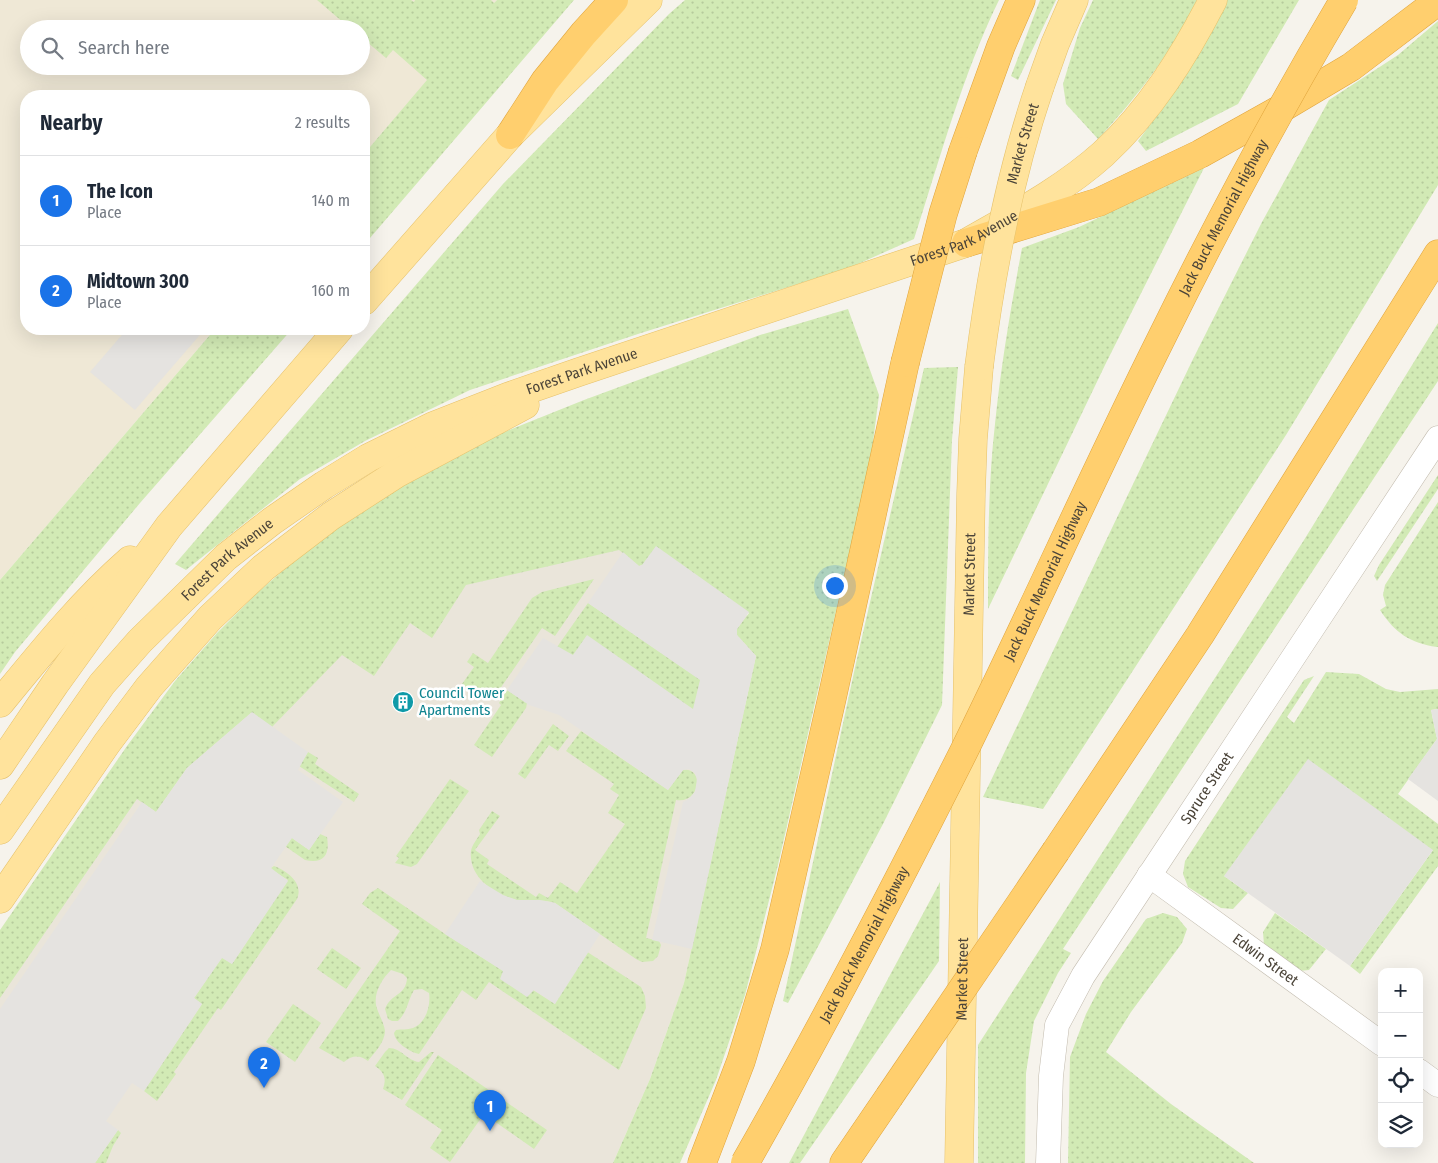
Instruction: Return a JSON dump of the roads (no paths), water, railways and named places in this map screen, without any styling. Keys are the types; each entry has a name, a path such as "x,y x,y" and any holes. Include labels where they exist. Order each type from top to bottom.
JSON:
{"highway":[{"path":"510,135 546,81 584,33 614,0"},
{"path":"702,1163 738,1069 757,1011 774,949 794,869 905,363 938,232 963,151 1001,46 1021,0"},
{"name":"Jack Buck Memorial Highway","path":"745,1163 851,968 964,751 1159,343 1209,244 1261,146 1344,0"},
{"path":"966,243 1099,202 1200,154 1277,111 1351,66 1438,1"},
{"path":"844,1163 1056,852 1200,634 1438,254"}],"main road":[{"path":"370,294 510,135 648,0"},
{"name":"Market Street","path":"959,1163 972,439 979,367 990,285 1003,222 1027,125 1055,44 1074,0"},
{"name":"Forest Park Avenue","path":"0,830 102,684 140,641 226,557 272,521 324,485 368,458 433,426 578,372 966,243 1074,177 1103,154 1136,119 1168,79 1213,0"},
{"path":"0,765 169,526 334,335"},
{"path":"0,900 107,743 149,687 210,618 263,568 331,516 396,474 511,414 578,372"},
{"path":"0,703 60,630 112,575 169,526"}],"street":[{"name":"Spruce Street","path":"1048,1163 1051,1076 1057,1025 1083,976 1438,438"},
{"name":"Edwin Street","path":"1149,875 1378,1041"},
{"path":"1423,1074 1438,1085"}],"place":[{"name":"Council Tower Apartments","path":"403,702"},
{"name":"Midtown 300","path":"264,1088"},
{"name":"The Icon","path":"490,1131"}]}
